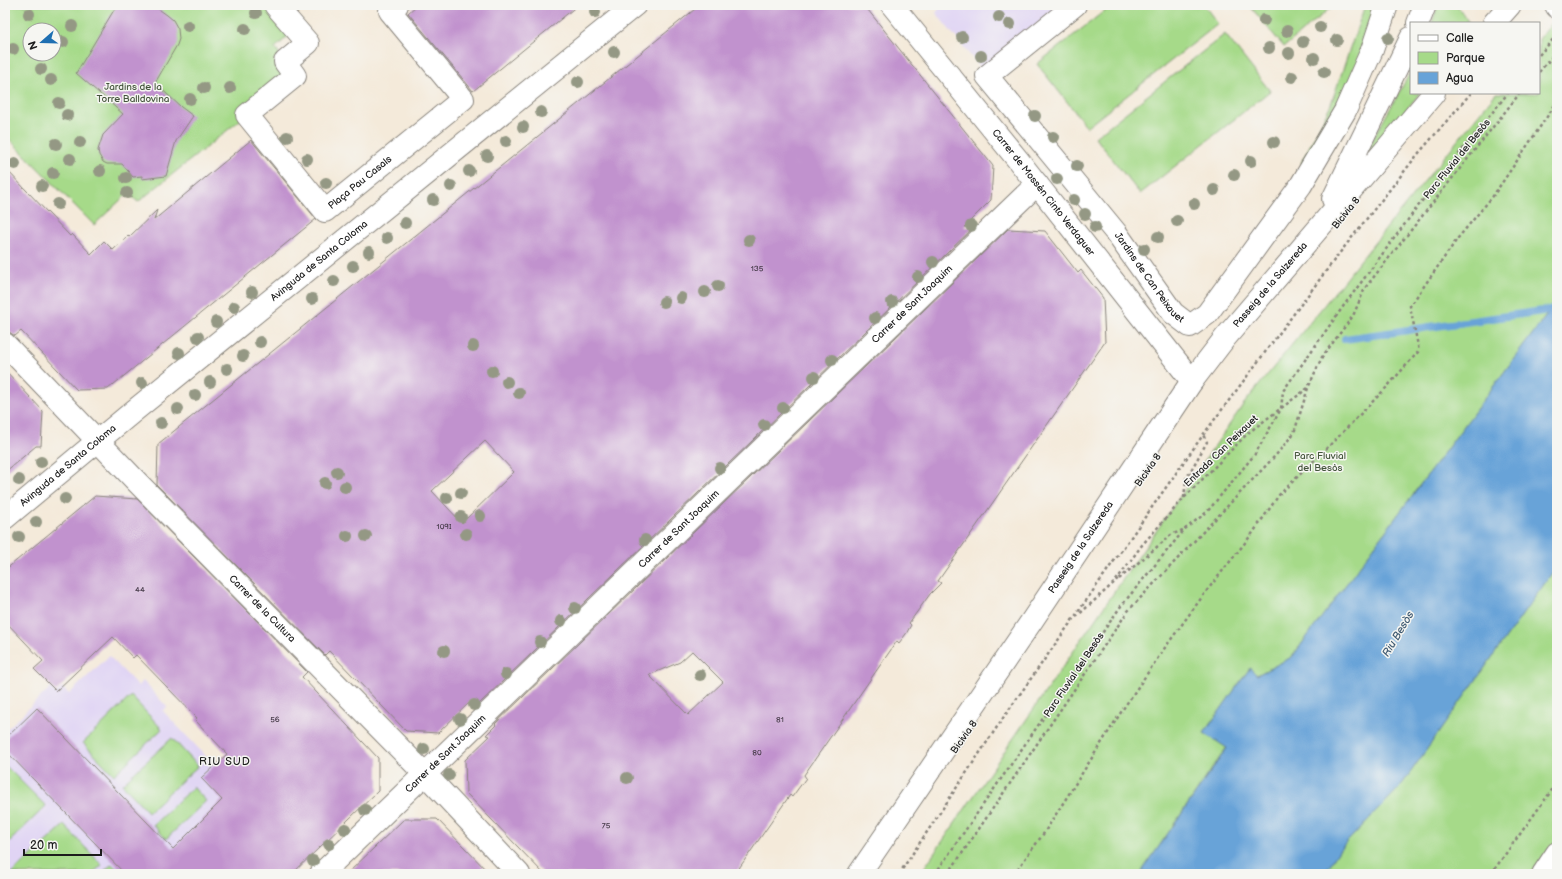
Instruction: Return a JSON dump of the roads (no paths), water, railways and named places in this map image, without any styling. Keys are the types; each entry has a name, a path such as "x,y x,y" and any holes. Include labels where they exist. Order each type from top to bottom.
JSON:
{"main road":[{"name":"Plaça Pau Casals","path":"275,5 308,43 285,62 295,76 247,115 325,211 462,99 390,11 397,5"},
{"name":"Avinguda de Santa Coloma","path":"5,518 98,440 635,5"},
{"name":"Carrer de Mossèn Cinto Verdaguer","path":"892,5 1037,184 1192,381"},
{"name":"Jardins de Can Peixauet","path":"1075,5 987,76 1117,234 1173,313 1190,326 1206,314 1301,185 1345,111 1372,50 1387,5"},
{"path":"1418,22 1425,5"},
{"path":"1495,22 1510,5"},
{"name":"Passeig de la Salzereda","path":"1317,231 1354,158 1410,40"},
{"name":"Passeig de la Salzereda","path":"859,874 1031,622 1192,381 1225,338 1433,94"},
{"name":"Carrer de Sant Joaquim","path":"322,874 1037,184"},
{"name":"Carrer de la Cultura","path":"5,344 425,774 519,874"},
{"path":"1543,874 1557,853"}],"water":[{"name":"Riu Besòs","path":"1557,301 1557,566 1400,787 1340,849 1324,874 1140,874 1227,748 1204,733 1250,668 1257,675 1292,657"}],"waterway":[{"path":"1345,339 1557,309"}],"district":[{"name":"RIU SUD","path":"225,761"}],"park label":[{"name":"Jardins de la Torre Balldovina","path":"133,92"},
{"name":"Parc Fluvial del Besòs","path":"1320,462"}]}
